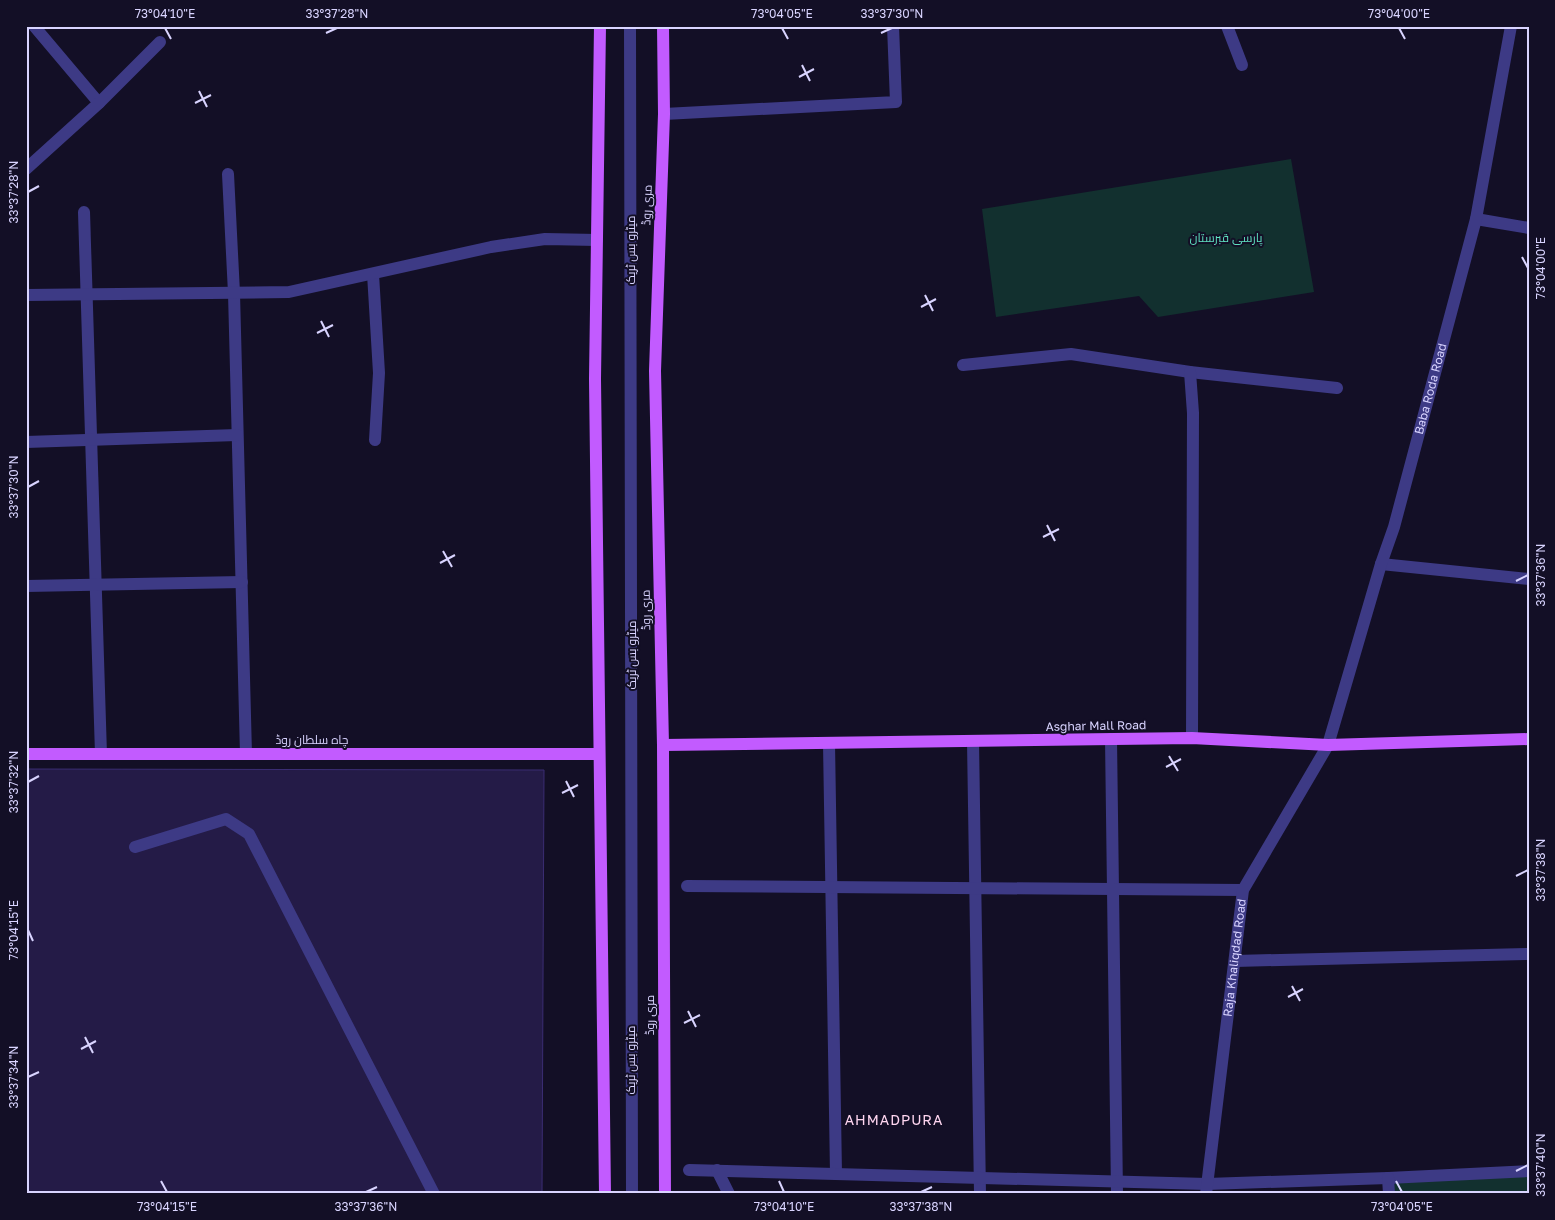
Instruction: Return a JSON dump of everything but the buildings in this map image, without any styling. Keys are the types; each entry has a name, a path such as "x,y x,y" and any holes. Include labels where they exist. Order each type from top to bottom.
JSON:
{"main road":[{"path":"600,26 595,379 605,1194"},
{"name":"مری روڈ","path":"663,26 664,114 655,371 663,745 665,1194"},
{"name":"Asghar Mall Road","path":"663,745 1192,738 1328,745 1529,739"},
{"name":"چاہ سلطان روڈ","path":"26,754 599,754"}],"street":[{"path":"34,26 99,103"},
{"name":"میٹرو بس ٹریک","path":"630,26 632,793 630,1053 632,1194"},
{"path":"664,114 896,102 893,26"},
{"path":"1227,26 1242,65"},
{"name":"Baba Roda Road","path":"1328,745 1381,564 1394,527 1476,219 1511,26"},
{"path":"26,169 99,103 160,42"},
{"path":"228,174 234,293 246,754"},
{"path":"84,212 101,754"},
{"path":"1476,219 1529,228"},
{"path":"26,295 289,292 500,246 545,239 597,240"},
{"path":"373,274 379,373 375,440"},
{"path":"962,364 1071,354 1190,372 1337,388"},
{"path":"1190,372 1193,413 1192,738"},
{"path":"26,442 237,435"},
{"path":"1381,564 1529,579"},
{"path":"26,586 242,582"},
{"path":"1111,739 1117,1187"},
{"path":"973,741 980,1194"},
{"path":"829,743 836,1174"},
{"name":"Raja Khaliqdad Road","path":"1206,1189 1243,890 1328,745"},
{"path":"135,847 226,819 249,834 434,1194"},
{"path":"687,886 1243,890"},
{"path":"1235,961 1529,954"},
{"path":"689,1170 980,1178 1117,1187 1206,1189 1529,1171"},
{"path":"717,1170 729,1194"},
{"path":"1388,1178 1389,1194"}],"green space":[{"name":"پارسی قبرستان","path":"1291,159 1314,292 1158,317 1139,296 996,317 982,209"},
{"path":"1529,1171 1529,1194 1389,1194 1388,1178"}],"district":[{"name":"AHMADPURA","path":"894,1120"}]}
